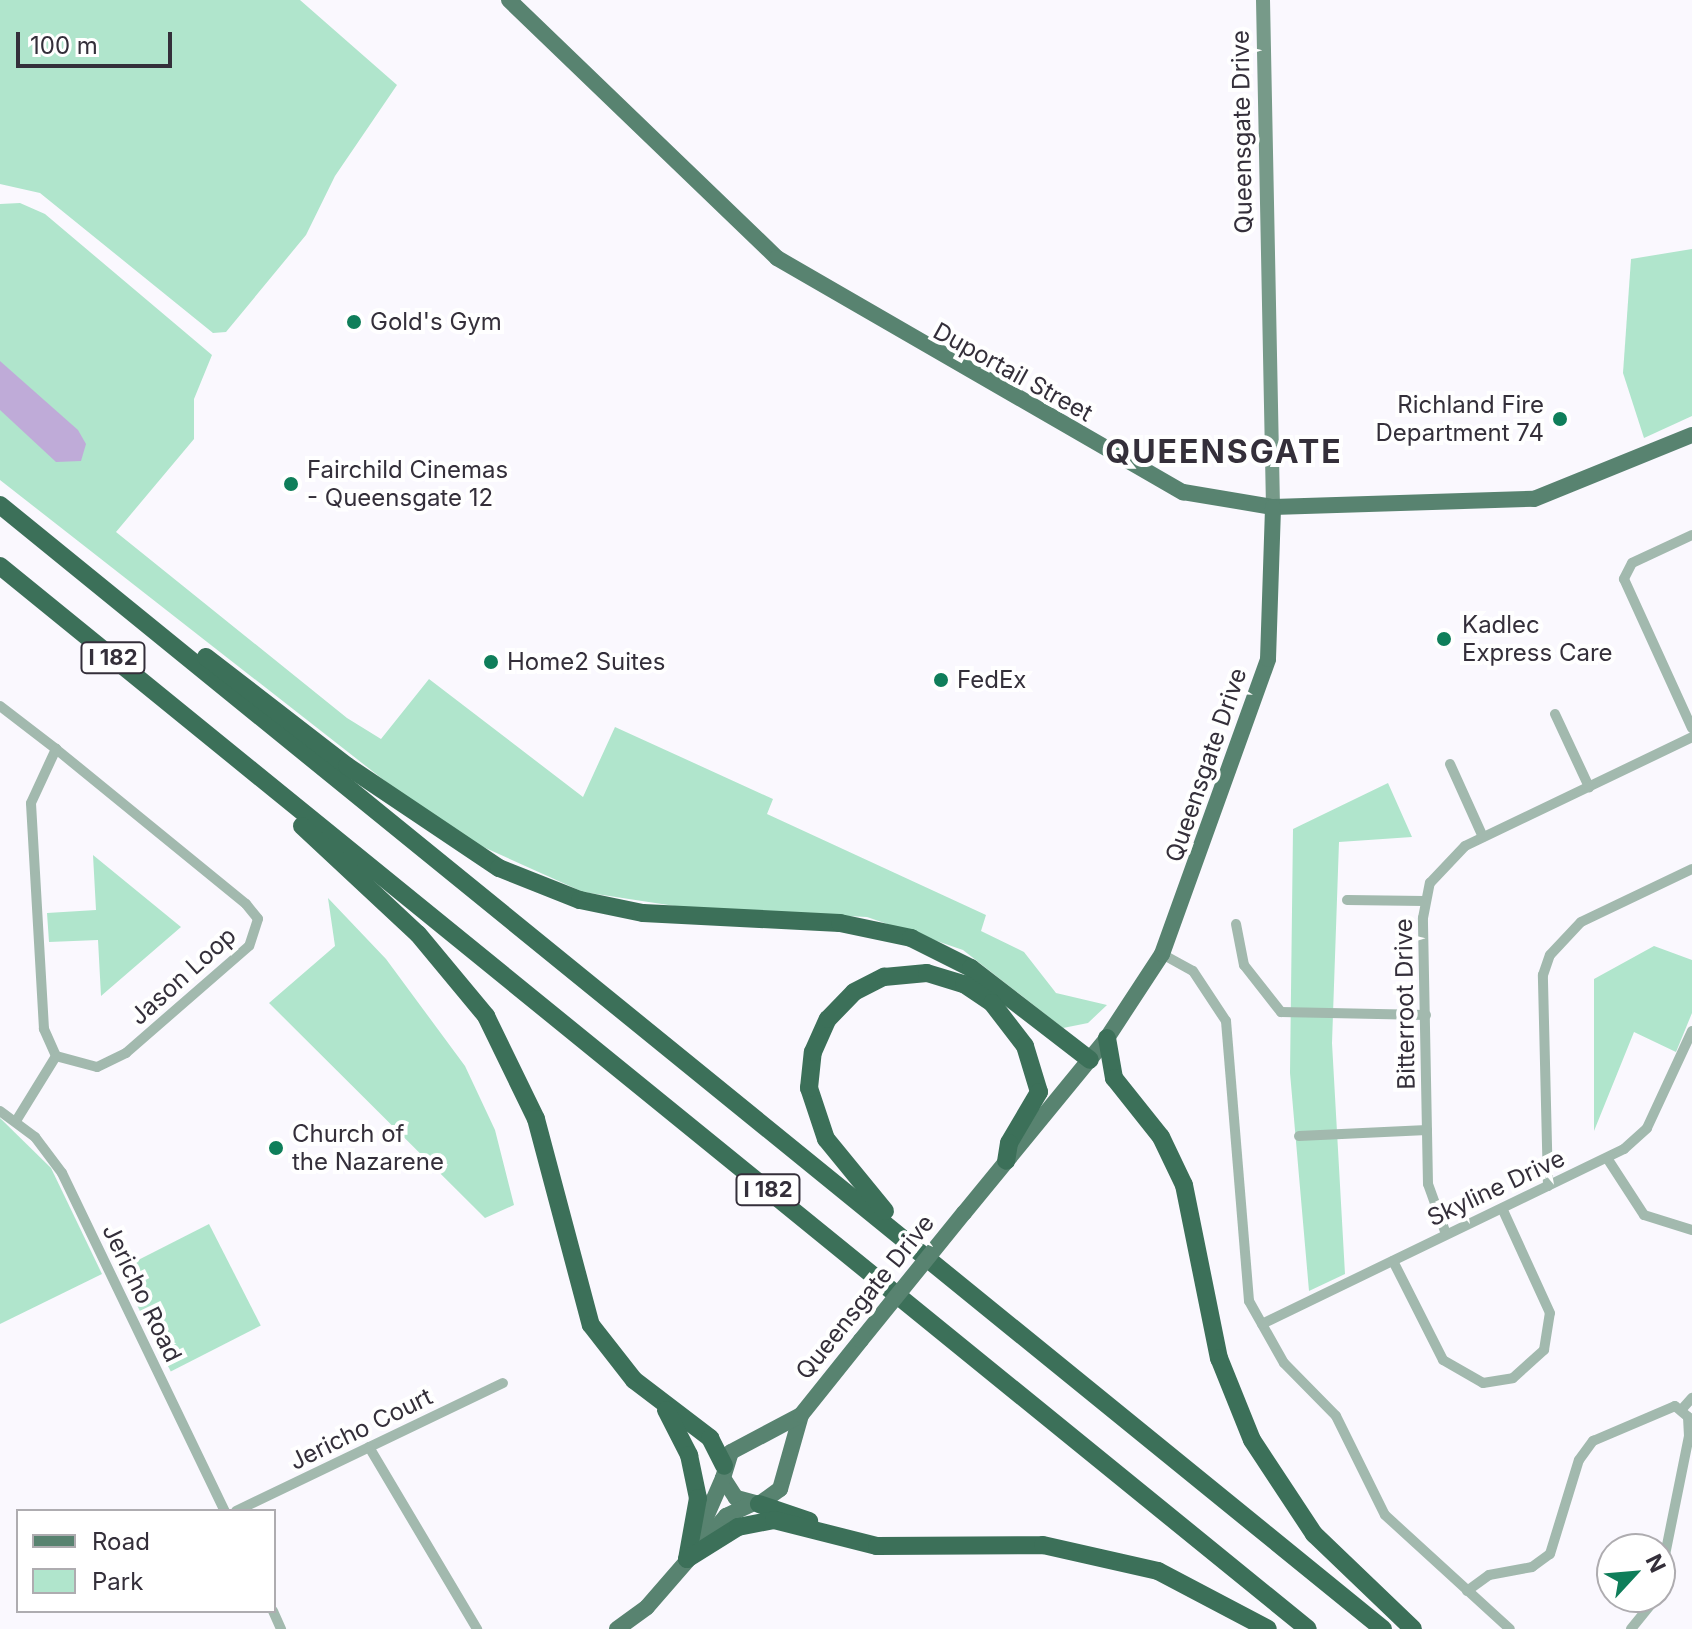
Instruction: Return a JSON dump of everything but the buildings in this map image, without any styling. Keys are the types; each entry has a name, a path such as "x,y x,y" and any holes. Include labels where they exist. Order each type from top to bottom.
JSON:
{"highway":[{"name":"I 182","path":"0,505 1383,1629"},
{"name":"I 182","path":"0,566 1308,1629"},
{"path":"146,624 194,647 347,766 510,873 580,900 643,913 840,923 911,938 971,968 1090,1060"},
{"path":"227,751 418,934 486,1016 536,1119 581,1304 614,1359 659,1400 710,1438 723,1472"},
{"path":"974,1296 880,1207 818,1122 809,1088 813,1052 838,1005 868,984 911,973 953,979 992,1003 1039,1078 1006,1161"},
{"path":"1107,1038 1114,1078 1161,1137 1184,1185 1219,1358 1252,1440 1314,1534 1413,1629"},
{"path":"659,1400 682,1435 695,1476 698,1515 687,1559"},
{"path":"756,1504 793,1511 842,1540"},
{"path":"687,1559 756,1521 786,1521 842,1540 905,1548 1024,1544 1104,1555 1192,1585 1268,1629"}],"main road":[{"name":"Duportail Street","path":"509,0 736,225 793,269 1157,481 1210,500 1273,507 1534,499 1692,435"},
{"name":"Queensgate Drive","path":"801,1415 1090,1060 1162,954 1268,659 1273,507"},
{"path":"687,1559 723,1472 740,1445 801,1415"},
{"path":"632,1629 640,1614 726,1516 756,1504 780,1489 801,1415"},
{"path":"723,1472 731,1494 756,1504"},
{"path":"617,1629 640,1614"}],"street":[{"name":"Queensgate Drive","path":"1263,0 1273,507"},
{"path":"1692,535 1632,563 1624,579 1692,728"},
{"name":"Jason Loop","path":"0,706 246,904 258,926 249,946 116,1060 76,1067 56,1056"},
{"path":"1555,714 1589,787"},
{"name":"Bitterroot Drive","path":"1446,1234 1431,1197 1427,1130 1424,901 1447,860 1483,837 1692,737"},
{"path":"16,1121 56,1056 44,1029 31,818 37,778 56,749"},
{"path":"1450,764 1483,837"},
{"path":"1548,1186 1543,975 1550,955 1581,922 1692,869"},
{"path":"1347,900 1424,901"},
{"path":"1236,924 1244,965 1281,1012 1426,1015"},
{"path":"1162,954 1193,971 1226,1021 1244,1282 1262,1324 1284,1363 1336,1416 1385,1515 1510,1629"},
{"name":"Skyline Drive","path":"1262,1324 1607,1158 1647,1128 1692,1031"},
{"name":"Jericho Road","path":"0,1111 16,1121 62,1173 224,1509"},
{"path":"1299,1136 1427,1130"},
{"path":"1607,1158 1644,1215 1692,1230"},
{"path":"1393,1261 1443,1360 1483,1383 1513,1378 1544,1350 1550,1313 1502,1208"},
{"name":"Jericho Court","path":"240,1509 503,1383"},
{"path":"1682,1409 1692,1398"},
{"path":"1467,1591 1482,1578 1532,1567 1550,1554 1579,1460 1593,1441 1659,1408 1682,1409"},
{"path":"1669,1533 1689,1436 1682,1409"},
{"path":"369,1447 480,1629"},
{"path":"1631,1629 1644,1613"}],"green space":[{"path":"0,0 300,0 397,85 335,176 306,235 226,332 213,333 40,193 0,184"},
{"path":"20,203 45,214 212,355 194,399 194,439 116,532 347,718 381,739 429,679 583,797 615,727 773,799 767,814 986,915 981,931 1024,952 1056,993 1107,1005 1088,1023 1063,1028 963,950 867,917 688,908 583,892 481,846 417,806 0,480 0,204"},
{"path":"1692,249 1692,416 1644,438 1623,373 1631,259"},
{"path":"1388,783 1412,837 1339,842 1332,1043 1345,1274 1309,1291 1290,1073 1293,829"},
{"path":"93,855 181,927 101,996 98,940 49,942 47,913 96,910"},
{"path":"328,898 386,959 465,1066 495,1130 514,1205 485,1218 269,1003 335,946"},
{"path":"1654,946 1692,960 1692,1013 1676,1052 1634,1032 1594,1131 1594,979"},
{"path":"0,1118 51,1168 102,1274 0,1324"},
{"path":"209,1224 261,1326 171,1371 119,1270"}],"shaded area":[{"path":"0,361 78,430 86,444 81,461 56,462 0,410"}],"place":[{"name":"Gold's Gym","path":"354,322"},
{"name":"Richland Fire Department 74","path":"1560,419"},
{"name":"Fairchild Cinemas - Queensgate 12","path":"291,484"},
{"name":"Kadlec Express Care","path":"1444,639"},
{"name":"Home2 Suites","path":"491,662"},
{"name":"FedEx","path":"941,680"},
{"name":"Church of the Nazarene","path":"276,1148"}],"district":[{"name":"QUEENSGATE","path":"1224,452"}]}
